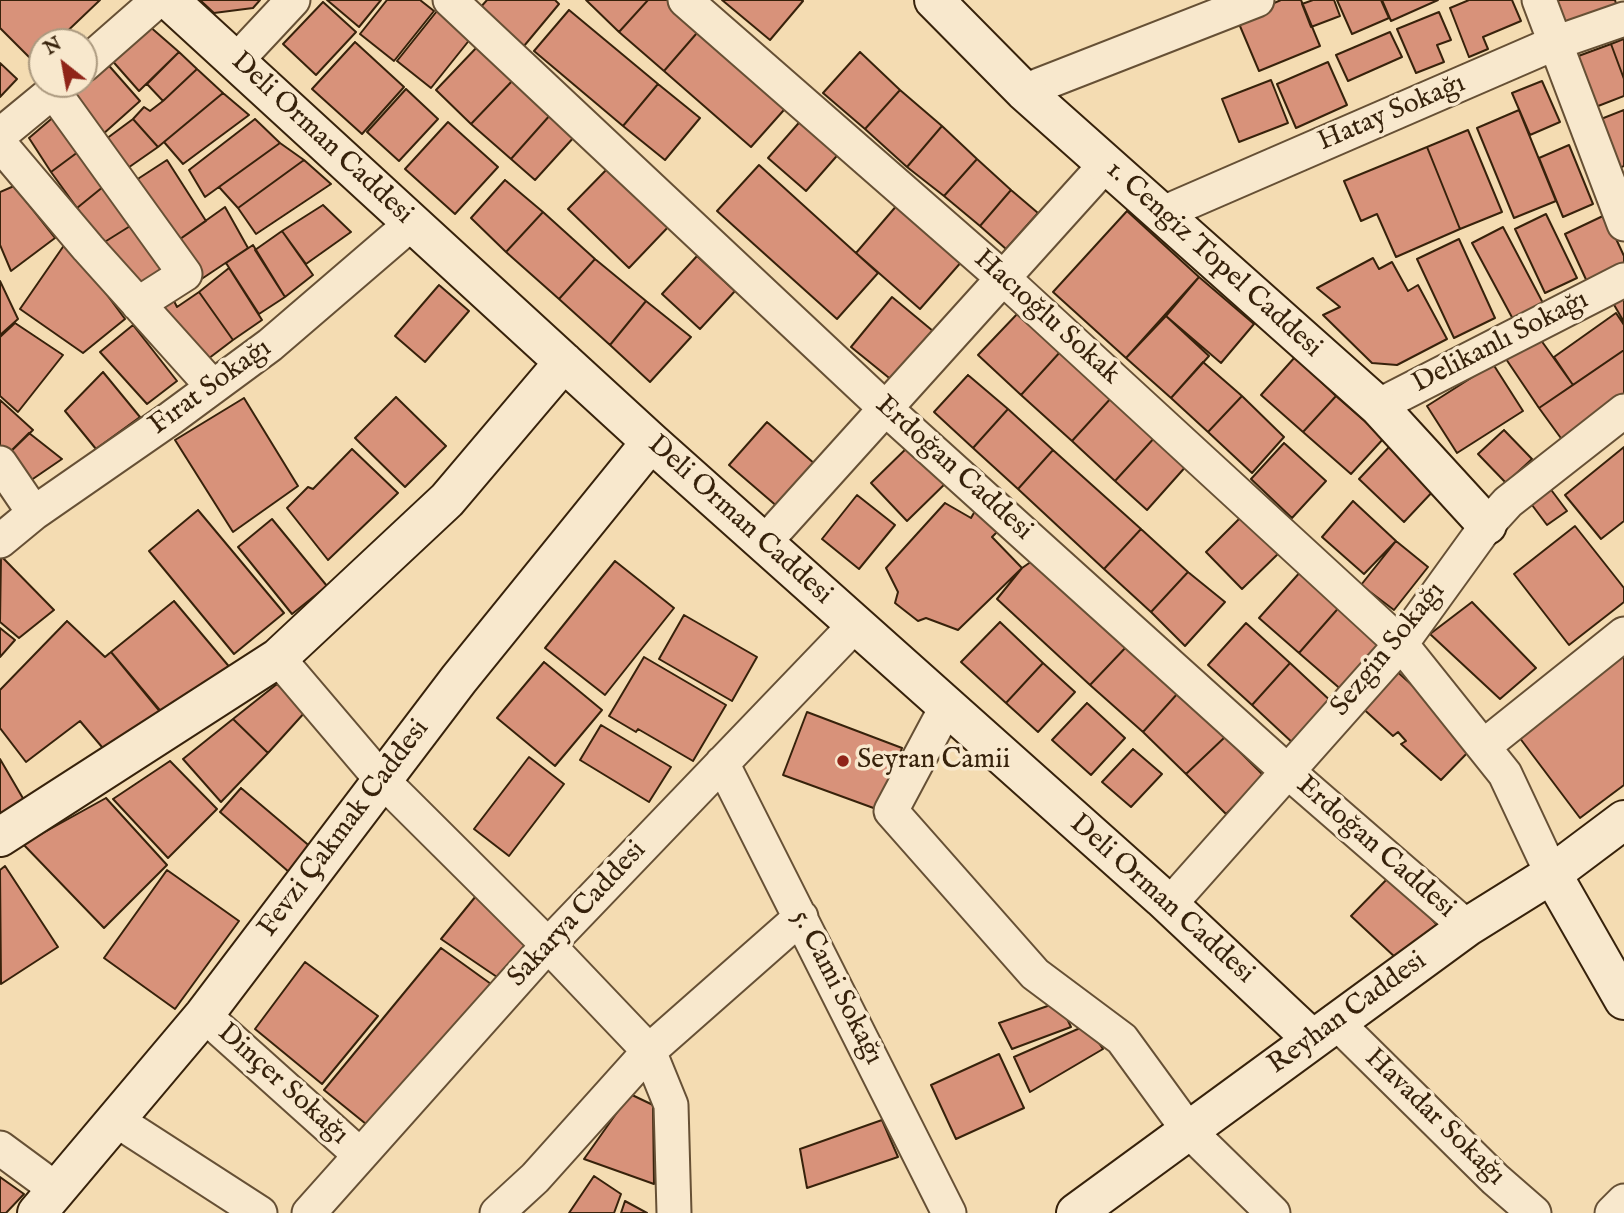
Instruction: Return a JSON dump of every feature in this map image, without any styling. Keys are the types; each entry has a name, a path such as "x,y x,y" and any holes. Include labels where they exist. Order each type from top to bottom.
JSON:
{"street":[{"path":"98,53 158,0"},
{"name":"Deli Orman Caddesi","path":"169,0 651,442 1169,905 1324,1030"},
{"path":"236,61 293,0"},
{"name":"Erdoğan Caddesi","path":"450,0 886,409 1286,770 1467,927"},
{"name":"Hacıoğlu Sokak","path":"685,0 1003,278 1401,644 1505,774 1552,874"},
{"name":"1. Cengiz Topel Caddesi","path":"934,0 1024,91 1378,406 1487,525"},
{"path":"1024,91 1258,0"},
{"path":"1539,0 1624,224"},
{"name":"Hatay Sokağı","path":"1161,214 1555,43 1624,19"},
{"path":"0,135 45,98"},
{"path":"64,98 184,274 138,304"},
{"path":"0,144 213,387"},
{"path":"764,543 1106,164"},
{"name":"Fırat Sokağı","path":"0,541 34,513 270,345 412,223"},
{"name":"Delikanlı Sokağı","path":"1378,406 1624,280"},
{"path":"0,837 278,658 447,500 564,362"},
{"name":"Sezgin Sokağı","path":"1169,905 1286,770 1401,644 1487,525 1507,502 1624,411"},
{"name":"Fevzi Çakmak Caddesi","path":"47,1202 204,1015 381,779 651,442"},
{"path":"0,463 34,513"},
{"name":"Sakarya Caddesi","path":"309,1213 548,945 856,624"},
{"path":"1483,746 1624,634"},
{"path":"278,658 381,779 548,945 649,1052 671,1105 674,1213"},
{"path":"947,706 891,811 1035,974 1122,1039 1189,1131 1273,1213"},
{"name":"5. Cami Sokağı","path":"722,763 949,1213"},
{"name":"Reyhan Caddesi","path":"1076,1213 1467,927 1552,874 1624,820"},
{"path":"1552,874 1624,1000"},
{"path":"497,1213 535,1178 649,1052 801,917"},
{"name":"Dinçer Sokağı","path":"204,1015 360,1155"},
{"name":"Havadar Sokağı","path":"1324,1030 1534,1213"},
{"path":"116,1119 260,1213"},
{"path":"0,1148 47,1202"},
{"path":"1612,1213 1624,1201"}],"building":[{"path":"0,0 100,0 71,28 28,28 28,56 0,28"},
{"path":"200,0 260,0 253,8 214,13"},
{"path":"327,0 381,0 359,27"},
{"path":"387,0 420,0 434,11 394,61 360,34"},
{"path":"487,0 555,0 559,4 524,46 479,9"},
{"path":"586,0 648,0 619,32"},
{"path":"648,0 676,0 703,26 664,71 619,32"},
{"path":"722,0 801,0 803,1 770,40"},
{"path":"1281,0 1301,0 1320,46 1259,71 1237,19"},
{"path":"1313,0 1334,0 1340,16 1311,27 1302,4"},
{"path":"1337,0 1381,0 1389,18 1352,34"},
{"path":"1382,0 1438,0 1391,21"},
{"path":"1469,0 1512,0 1521,21 1483,37 1488,49 1469,57 1450,8"},
{"path":"1555,0 1615,0 1617,7 1562,29"},
{"path":"323,2 356,32 316,75 283,44"},
{"path":"569,10 658,84 623,126 534,51"},
{"path":"437,11 471,38 431,88 397,61"},
{"path":"1439,12 1451,40 1437,45 1444,62 1416,73 1397,29"},
{"path":"148,25 179,52 139,91 109,57"},
{"path":"703,26 791,102 751,147 664,71"},
{"path":"1390,32 1402,57 1348,81 1336,55"},
{"path":"1624,39 1624,79 1611,44"},
{"path":"355,42 404,87 362,134 312,89"},
{"path":"1611,44 1624,79 1624,96 1593,108 1573,58"},
{"path":"478,46 514,79 471,124 436,90"},
{"path":"179,52 197,69 163,101 147,84"},
{"path":"860,52 900,90 865,129 823,93"},
{"path":"104,60 140,101 102,135 71,98 98,98 98,66"},
{"path":"1328,62 1347,105 1296,128 1277,84"},
{"path":"0,63 17,79 0,97"},
{"path":"197,69 223,93 158,147 133,119 144,107 150,111 163,101"},
{"path":"514,79 551,114 511,159 471,124"},
{"path":"1271,80 1288,123 1239,142 1222,99"},
{"path":"1542,81 1560,122 1530,135 1512,93"},
{"path":"658,84 700,118 665,160 623,126"},
{"path":"406,89 438,119 399,161 367,132"},
{"path":"900,90 942,126 907,167 865,129"},
{"path":"223,93 249,115 183,164 164,142"},
{"path":"1519,110 1556,201 1514,218 1477,128"},
{"path":"1624,110 1624,166 1617,169 1596,121"},
{"path":"57,114 86,146 51,172 29,138"},
{"path":"551,114 575,136 535,180 511,159"},
{"path":"804,117 842,150 806,191 768,158"},
{"path":"133,119 158,147 125,170 102,142"},
{"path":"255,119 280,143 205,197 189,170"},
{"path":"448,122 498,167 455,214 405,169"},
{"path":"942,126 977,159 944,196 907,167"},
{"path":"1468,130 1502,212 1460,229 1427,147"},
{"path":"280,143 304,160 238,208 219,187"},
{"path":"1569,145 1593,204 1563,217 1539,158"},
{"path":"86,146 109,182 77,208 51,172"},
{"path":"1427,147 1460,229 1396,257 1377,214 1361,221 1344,181"},
{"path":"977,159 1011,190 980,226 944,196"},
{"path":"167,160 206,221 173,244 130,184"},
{"path":"304,160 331,184 256,234 238,208"},
{"path":"759,165 878,273 837,319 717,211"},
{"path":"610,166 671,224 629,268 568,209"},
{"path":"505,180 543,212 506,252 471,218"},
{"path":"109,182 135,223 103,243 77,208"},
{"path":"14,186 55,238 11,271 0,245 0,192"},
{"path":"1011,190 1038,213 1006,249 980,226"},
{"path":"898,204 963,260 920,309 856,253"},
{"path":"323,205 351,232 306,264 282,231"},
{"path":"225,207 248,248 197,282 173,244"},
{"path":"1127,211 1199,277 1126,358 1053,292"},
{"path":"543,212 595,259 559,299 506,252"},
{"path":"1546,214 1577,278 1545,293 1515,229"},
{"path":"1605,215 1624,256 1624,270 1589,286 1565,234"},
{"path":"135,223 162,269 132,288 103,243"},
{"path":"1503,227 1544,305 1514,321 1472,243"},
{"path":"282,231 313,275 285,297 255,250"},
{"path":"1459,239 1495,318 1454,338 1417,259"},
{"path":"67,241 125,319 83,353 20,309"},
{"path":"253,245 285,297 259,314 226,263"},
{"path":"697,256 735,291 700,329 662,294"},
{"path":"1373,258 1379,269 1392,262 1408,291 1418,285 1447,339 1397,365 1372,363 1323,315 1340,307 1317,288"},
{"path":"595,259 646,301 610,345 559,299"},
{"path":"229,268 262,320 233,340 199,292"},
{"path":"1199,277 1254,324 1221,363 1166,316"},
{"path":"0,281 18,319 0,335"},
{"path":"439,285 469,311 425,362 395,336"},
{"path":"199,292 233,340 200,365 157,305 172,297 177,307"},
{"path":"1624,296 1624,322 1613,303"},
{"path":"892,297 945,341 904,390 851,347"},
{"path":"646,301 691,337 650,382 610,345"},
{"path":"1019,312 1061,351 1021,395 978,355"},
{"path":"1616,313 1624,325 1624,350 1573,385 1554,357"},
{"path":"1166,316 1209,356 1171,398 1126,358"},
{"path":"15,323 63,355 18,412 0,396 0,337"},
{"path":"133,325 177,381 147,404 100,352"},
{"path":"1538,336 1573,385 1539,408 1506,359"},
{"path":"1624,350 1624,397 1563,441 1539,408"},
{"path":"1061,351 1112,397 1072,441 1021,395"},
{"path":"1295,357 1336,396 1303,432 1261,395"},
{"path":"1203,362 1242,396 1208,432 1171,398"},
{"path":"1493,364 1523,411 1457,453 1427,406"},
{"path":"103,372 140,417 96,449 65,411"},
{"path":"968,375 1008,409 973,448 934,412"},
{"path":"1242,396 1284,437 1252,473 1208,432"},
{"path":"1336,396 1384,438 1351,474 1303,432"},
{"path":"396,397 446,446 405,487 355,438"},
{"path":"1112,397 1156,436 1115,481 1072,441"},
{"path":"244,398 298,486 233,532 175,440"},
{"path":"0,400 33,430 4,458 0,453"},
{"path":"1008,409 1053,450 1018,489 973,448"},
{"path":"767,422 816,465 779,508 729,465"},
{"path":"1504,430 1532,459 1506,483 1478,454"},
{"path":"29,433 62,459 24,485 4,458"},
{"path":"1156,436 1188,464 1147,510 1115,481"},
{"path":"915,440 952,477 907,521 871,483"},
{"path":"1284,443 1326,481 1292,518 1251,479"},
{"path":"1391,445 1436,488 1404,522 1359,479"},
{"path":"1624,447 1624,521 1601,539 1565,495"},
{"path":"352,449 398,493 328,560 287,508 308,487 313,489"},
{"path":"1053,450 1141,529 1104,569 1018,489"},
{"path":"1549,487 1567,511 1547,525 1529,501"},
{"path":"857,495 895,525 859,569 822,539"},
{"path":"1353,501 1396,541 1364,574 1322,537"},
{"path":"945,503 971,518 979,504 1002,527 992,537 1022,568 958,630 926,618 918,621 895,603 898,592 886,568"},
{"path":"198,510 284,613 234,654 149,551"},
{"path":"1244,514 1281,551 1242,589 1206,552"},
{"path":"272,519 327,586 292,614 238,547"},
{"path":"1575,526 1624,588 1624,602 1569,645 1514,574"},
{"path":"1141,529 1188,572 1151,612 1104,569"},
{"path":"1396,541 1428,567 1394,610 1361,585"},
{"path":"1,556 54,610 19,638 0,622"},
{"path":"1035,559 1128,645 1090,685 997,599 1022,568"},
{"path":"615,561 674,608 605,695 545,648"},
{"path":"1302,570 1342,604 1299,653 1259,618"},
{"path":"1188,572 1225,602 1185,646 1151,612"},
{"path":"174,601 237,676 169,721 111,652"},
{"path":"1472,602 1536,668 1500,699 1430,634"},
{"path":"1342,604 1388,647 1344,692 1299,653"},
{"path":"684,615 757,657 732,701 659,659"},
{"path":"67,621 105,657 111,652 162,714 107,753 80,721 26,762 0,728 0,690"},
{"path":"1000,622 1043,663 1006,703 961,662"},
{"path":"1246,623 1290,663 1252,705 1208,665"},
{"path":"0,628 15,640 0,657"},
{"path":"1128,645 1178,693 1143,732 1090,685"},
{"path":"1624,646 1624,785 1580,818 1513,729"},
{"path":"644,657 726,705 693,761 638,729 636,732 609,716"},
{"path":"544,662 602,710 555,766 497,718"},
{"path":"1043,663 1075,692 1038,732 1006,703"},
{"path":"1290,663 1334,704 1295,745 1252,705"},
{"path":"1392,667 1434,705 1473,747 1441,780 1401,744 1406,741 1398,732 1393,736 1358,704"},
{"path":"277,684 306,711 268,753 233,719"},
{"path":"1178,693 1225,737 1186,774 1143,732"},
{"path":"1087,703 1125,738 1091,775 1052,740"},
{"name":"Seyran Camii","path":"807,712 902,748 879,810 783,775"},
{"path":"233,719 268,753 221,802 183,759"},
{"path":"601,725 671,767 649,802 580,760"},
{"path":"1225,737 1264,776 1226,814 1186,774"},
{"path":"1133,749 1162,774 1131,807 1102,782"},
{"path":"529,757 564,784 509,856 474,829"},
{"path":"0,759 24,800 0,814"},
{"path":"170,761 217,809 168,858 113,799"},
{"path":"241,788 319,854 297,879 220,812"},
{"path":"106,798 167,865 104,928 23,844"},
{"path":"5,866 58,947 1,984 0,870"},
{"path":"167,870 239,921 175,1009 104,958"},
{"path":"1391,875 1438,926 1397,959 1351,916"},
{"path":"480,891 529,941 497,977 441,939"},
{"path":"441,948 491,984 366,1124 324,1090"},
{"path":"305,962 378,1016 322,1084 255,1029"},
{"path":"1059,1002 1071,1027 1012,1049 999,1023"},
{"path":"1087,1025 1103,1049 1030,1092 1014,1057"},
{"path":"999,1054 1024,1108 956,1139 931,1085"},
{"path":"630,1094 653,1105 654,1184 584,1159"},
{"path":"882,1120 898,1157 807,1188 800,1149"},
{"path":"594,1176 621,1194 614,1213 569,1213"},
{"path":"0,1177 24,1194 6,1213 0,1213"},
{"path":"625,1201 647,1213 621,1213"}],"place":[{"name":"Seyran Camii","path":"843,761"}]}
